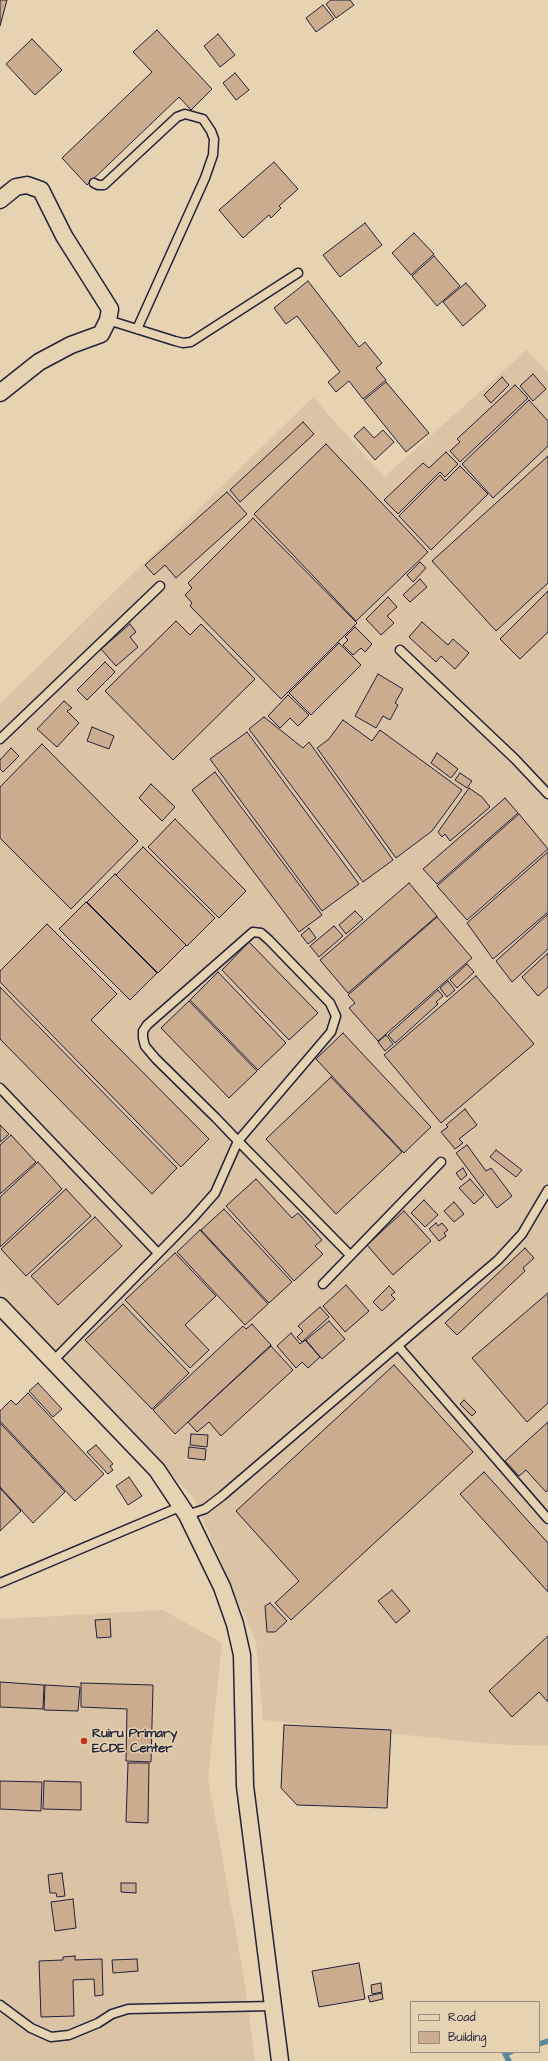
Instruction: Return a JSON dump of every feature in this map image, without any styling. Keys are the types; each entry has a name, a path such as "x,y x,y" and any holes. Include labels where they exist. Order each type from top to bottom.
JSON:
{"street":[{"path":"0,200 16,187 27,185 41,190 81,266 105,299 110,309 108,320 101,334 71,345 40,362 0,393"},
{"path":"0,1306 157,1470 184,1510 222,1588 235,1624 242,1655 245,1786 280,2061"}],"lane":[{"path":"94,183 104,185 177,117 185,114 203,119 214,139 213,155 205,178 136,329"},
{"path":"108,320 183,343 191,342 298,273"},
{"path":"0,739 160,586"},
{"path":"400,650 515,759 548,794"},
{"path":"53,1361 215,1193 238,1141 331,1032 336,1016 330,1003 269,940 261,933 253,932 147,1026 143,1031 145,1046 151,1053 238,1141 350,1256"},
{"path":"0,1088 158,1253"},
{"path":"323,1284 441,1162"},
{"path":"0,1583 184,1510 205,1509 398,1346 502,1254 522,1234 548,1190"},
{"path":"398,1346 548,1520"},
{"path":"0,2005 31,2028 51,2037 69,2035 86,2029 112,2014 128,2009 204,2006 273,2006"}],"shaded area":[{"path":"527,350 548,373 548,1746 492,1744 263,1720 256,1642 193,1497 0,1294 0,704 313,397 384,477"},
{"path":"163,1610 222,1643 208,1778 244,1978 255,2061 0,2061 0,1619"}],"building":[{"path":"0,0 7,0 0,26"},
{"path":"331,0 350,0 354,5 336,18 326,4"},
{"path":"323,5 334,19 316,32 306,18"},
{"path":"157,30 212,89 191,110 179,97 87,185 62,158 152,72 133,52"},
{"path":"218,34 235,55 220,67 204,46"},
{"path":"32,39 62,70 35,95 6,64"},
{"path":"235,73 249,90 236,100 223,83"},
{"path":"274,162 298,189 279,206 281,208 271,218 269,215 243,238 219,210"},
{"path":"365,223 382,245 340,277 323,255"},
{"path":"414,233 434,254 411,275 392,253"},
{"path":"434,256 460,286 437,306 412,276"},
{"path":"308,281 359,347 365,342 382,363 376,368 386,380 363,399 349,381 336,392 328,382 340,372 297,316 286,324 274,308"},
{"path":"466,283 486,306 463,326 443,302"},
{"path":"533,374 546,389 533,401 520,386"},
{"path":"502,377 509,385 491,403 484,395"},
{"path":"386,382 429,433 406,452 364,400"},
{"path":"515,385 528,398 460,462 450,451 460,442 457,439"},
{"path":"529,400 548,421 548,446 493,498 462,464"},
{"path":"303,422 314,434 240,502 230,490"},
{"path":"364,427 374,438 383,430 394,442 375,460 354,436"},
{"path":"326,444 428,552 356,621 254,514"},
{"path":"446,452 458,464 445,477 440,472 398,514 384,500 423,463 429,468"},
{"path":"548,456 548,583 496,631 432,561"},
{"path":"460,466 488,494 431,550 399,516 440,475 445,481"},
{"path":"227,492 247,514 176,578 165,565 154,575 145,565"},
{"path":"253,518 357,623 281,699 190,606 192,603 185,595 192,588 188,583"},
{"path":"420,562 426,568 413,582 407,575"},
{"path":"420,579 427,587 410,602 403,595"},
{"path":"548,591 548,632 520,659 500,639"},
{"path":"388,597 397,607 387,616 394,623 381,635 366,619"},
{"path":"176,621 190,635 201,624 255,679 173,760 105,691"},
{"path":"422,622 448,645 453,639 469,653 455,669 441,656 436,662 409,637"},
{"path":"130,624 136,632 130,637 138,647 116,666 101,649"},
{"path":"355,627 372,644 365,652 361,648 353,655 343,645 348,640 345,637"},
{"path":"339,643 361,665 311,715 289,693"},
{"path":"105,662 115,672 87,700 77,690"},
{"path":"378,674 403,689 395,703 398,705 390,720 383,716 376,728 355,716"},
{"path":"288,695 309,715 298,726 290,718 280,728 268,716"},
{"path":"64,701 72,708 67,711 79,723 57,747 37,729"},
{"path":"264,717 303,748 309,742 393,860 363,882 249,729"},
{"path":"343,720 372,741 380,730 462,790 432,831 396,858 317,748 329,739"},
{"path":"92,727 114,736 109,749 87,741"},
{"path":"247,732 359,884 322,911 210,759"},
{"path":"42,744 138,841 71,909 0,838 0,787"},
{"path":"11,748 19,756 3,772 0,769 0,760"},
{"path":"437,753 458,769 451,778 431,763"},
{"path":"215,772 322,915 299,932 192,790"},
{"path":"460,773 472,781 467,788 455,780"},
{"path":"151,784 175,807 162,821 139,798"},
{"path":"469,788 482,797 490,807 450,841 445,834 442,837 438,832"},
{"path":"505,798 518,813 437,884 423,869"},
{"path":"519,814 548,849 467,920 437,886"},
{"path":"175,819 246,891 219,918 148,847"},
{"path":"143,847 215,918 187,946 116,875"},
{"path":"548,852 548,912 493,959 467,923"},
{"path":"115,874 186,945 158,973 87,902"},
{"path":"409,883 437,916 348,993 320,960"},
{"path":"86,902 157,973 130,1000 59,929"},
{"path":"355,911 363,919 346,934 339,925"},
{"path":"548,914 548,949 512,982 496,961"},
{"path":"437,917 472,958 378,1041 349,1008 355,1003 348,995"},
{"path":"47,924 117,994 91,1020 209,1139 181,1167 0,982 0,971"},
{"path":"334,926 343,936 319,957 310,946"},
{"path":"309,928 316,938 308,944 301,935"},
{"path":"249,942 318,1013 289,1040 222,970"},
{"path":"548,953 548,987 538,996 522,977"},
{"path":"467,964 474,972 457,988 450,980"},
{"path":"218,972 286,1043 258,1070 190,1000"},
{"path":"476,976 534,1044 441,1123 384,1055"},
{"path":"448,981 455,990 447,997 440,988"},
{"path":"0,987 177,1168 152,1194 0,1039"},
{"path":"438,990 443,996 436,1002 438,1004 395,1043 388,1035"},
{"path":"189,1001 257,1071 229,1098 161,1028"},
{"path":"343,1033 431,1127 404,1153 316,1059"},
{"path":"386,1035 393,1044 385,1051 378,1042"},
{"path":"331,1077 402,1152 336,1214 266,1139"},
{"path":"465,1109 477,1125 459,1139 463,1143 455,1149 441,1132 448,1127 446,1125"},
{"path":"0,1125 9,1134 0,1142"},
{"path":"11,1135 36,1162 0,1194 0,1145"},
{"path":"467,1145 486,1171 491,1168 512,1196 497,1208 456,1153"},
{"path":"496,1150 522,1170 516,1177 490,1157"},
{"path":"38,1162 62,1189 0,1247 0,1197"},
{"path":"463,1168 467,1175 461,1180 456,1173"},
{"path":"256,1179 292,1218 298,1213 322,1240 315,1246 323,1254 294,1281 226,1206"},
{"path":"470,1179 484,1195 474,1204 459,1188"},
{"path":"66,1189 91,1216 26,1276 1,1249"},
{"path":"424,1200 438,1215 425,1227 411,1213"},
{"path":"454,1202 464,1214 454,1222 444,1211"},
{"path":"224,1209 292,1282 269,1303 201,1230"},
{"path":"404,1211 431,1241 393,1275 367,1245"},
{"path":"95,1217 122,1246 58,1305 31,1276"},
{"path":"436,1223 438,1226 442,1223 448,1230 444,1233 446,1236 439,1241 429,1229"},
{"path":"200,1230 268,1304 245,1325 177,1252"},
{"path":"525,1248 534,1258 523,1268 525,1271 457,1335 445,1323"},
{"path":"175,1253 216,1296 185,1325 209,1350 190,1368 125,1300"},
{"path":"346,1285 369,1311 345,1332 323,1306"},
{"path":"389,1286 395,1292 391,1295 395,1299 382,1311 373,1302"},
{"path":"548,1293 548,1403 527,1422 472,1358"},
{"path":"123,1304 189,1373 152,1409 85,1340"},
{"path":"320,1307 329,1317 302,1342 297,1337 303,1331 298,1326"},
{"path":"329,1321 345,1339 322,1359 306,1340"},
{"path":"252,1324 271,1345 175,1434 153,1410 243,1326 246,1329"},
{"path":"291,1333 300,1344 305,1340 320,1357 308,1368 302,1362 296,1368 277,1346"},
{"path":"271,1346 293,1370 221,1436 209,1422 197,1432 188,1422"},
{"path":"394,1365 473,1452 291,1620 275,1603 299,1581 236,1511"},
{"path":"38,1383 62,1409 53,1417 29,1391"},
{"path":"28,1393 104,1474 75,1501 0,1421 0,1411 11,1400 16,1405"},
{"path":"464,1400 476,1412 472,1416 460,1404"},
{"path":"548,1422 548,1490 546,1492 526,1470 519,1476 505,1461"},
{"path":"0,1423 65,1492 33,1523 0,1487"},
{"path":"191,1434 208,1435 207,1447 190,1445"},
{"path":"96,1445 113,1464 110,1466 113,1470 108,1474 87,1452"},
{"path":"189,1447 206,1449 205,1460 188,1458"},
{"path":"484,1472 548,1543 548,1592 460,1494"},
{"path":"129,1477 142,1496 128,1505 116,1486"},
{"path":"0,1488 21,1511 0,1531"},
{"path":"392,1590 410,1611 396,1623 378,1601"},
{"path":"270,1603 287,1621 275,1632 267,1632 265,1606"},
{"path":"110,1619 111,1637 97,1638 95,1620"},
{"path":"548,1636 548,1702 539,1692 512,1717 489,1691"},
{"path":"0,1682 44,1685 43,1709 0,1707"},
{"path":"81,1683 153,1685 151,1762 126,1761 127,1709 81,1707"},
{"path":"45,1685 80,1687 78,1711 44,1710"},
{"path":"284,1725 391,1730 387,1808 297,1805 281,1788"},
{"path":"128,1763 149,1763 148,1823 126,1822"},
{"path":"0,1781 42,1782 41,1811 0,1809"},
{"path":"44,1781 81,1782 81,1810 43,1809"},
{"path":"62,1873 65,1896 57,1897 56,1893 50,1893 48,1875"},
{"path":"121,1883 136,1883 136,1893 121,1892"},
{"path":"73,1899 76,1928 55,1931 51,1902"},
{"path":"75,1956 75,1960 102,1959 103,1995 95,1996 94,1979 73,1980 74,2016 41,2017 39,1961 63,1960 63,1957"},
{"path":"137,1959 138,1971 113,1973 112,1960"},
{"path":"359,1963 365,1999 319,2007 312,1971"},
{"path":"381,1983 382,1992 372,1994 371,1985"},
{"path":"382,1993 383,1999 370,2002 368,1996"}],"waterway":[{"path":"540,2044 548,2041"},
{"path":"508,2053 505,2054 509,2061"}],"place":[{"name":"Ruiru Primary ECDE Center","path":"84,1741"}]}
